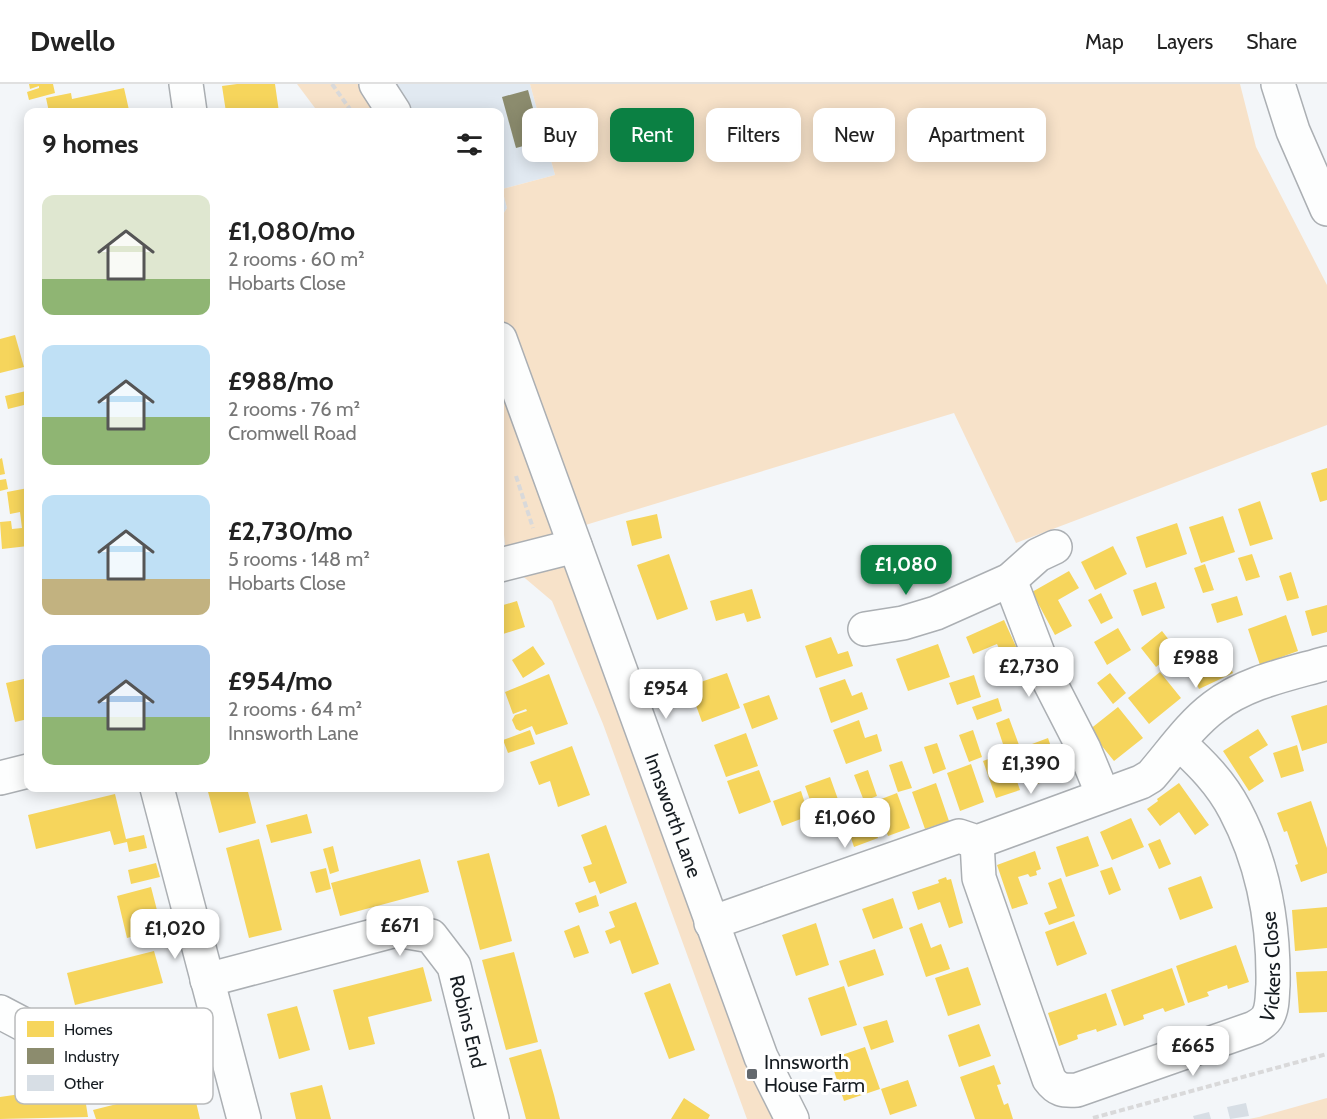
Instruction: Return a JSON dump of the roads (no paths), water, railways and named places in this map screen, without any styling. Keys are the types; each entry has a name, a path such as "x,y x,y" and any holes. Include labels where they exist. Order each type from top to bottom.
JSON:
{"street":[{"path":"186,84 189,108"},
{"path":"376,84 391,108"},
{"path":"1278,84 1293,131 1327,209"},
{"name":"Innsworth Lane","path":"504,350 761,1057 792,1119"},
{"path":"504,564 575,546"},
{"path":"864,629 918,619 1010,580 1038,555 1055,547"},
{"path":"1010,580 1047,677 1084,749 1103,795"},
{"path":"711,923 959,836 977,842 1141,782 1151,776 1215,706 1261,683 1327,663"},
{"name":"Vickers Close","path":"977,842 979,878 1049,1079 1055,1087 1063,1091 1077,1090 1246,1032 1266,1019 1271,1007 1272,927 1265,895 1236,812 1222,788 1206,768 1179,743"},
{"path":"0,778 24,772"},
{"path":"158,792 244,1119"},
{"name":"Robins End","path":"207,980 396,930 431,936 454,966 484,1104"},
{"path":"1,998 15,1008"},
{"path":"213,1044 223,1042"}],"place":[{"name":"Innsworth House Farm","path":"752,1074"}]}
